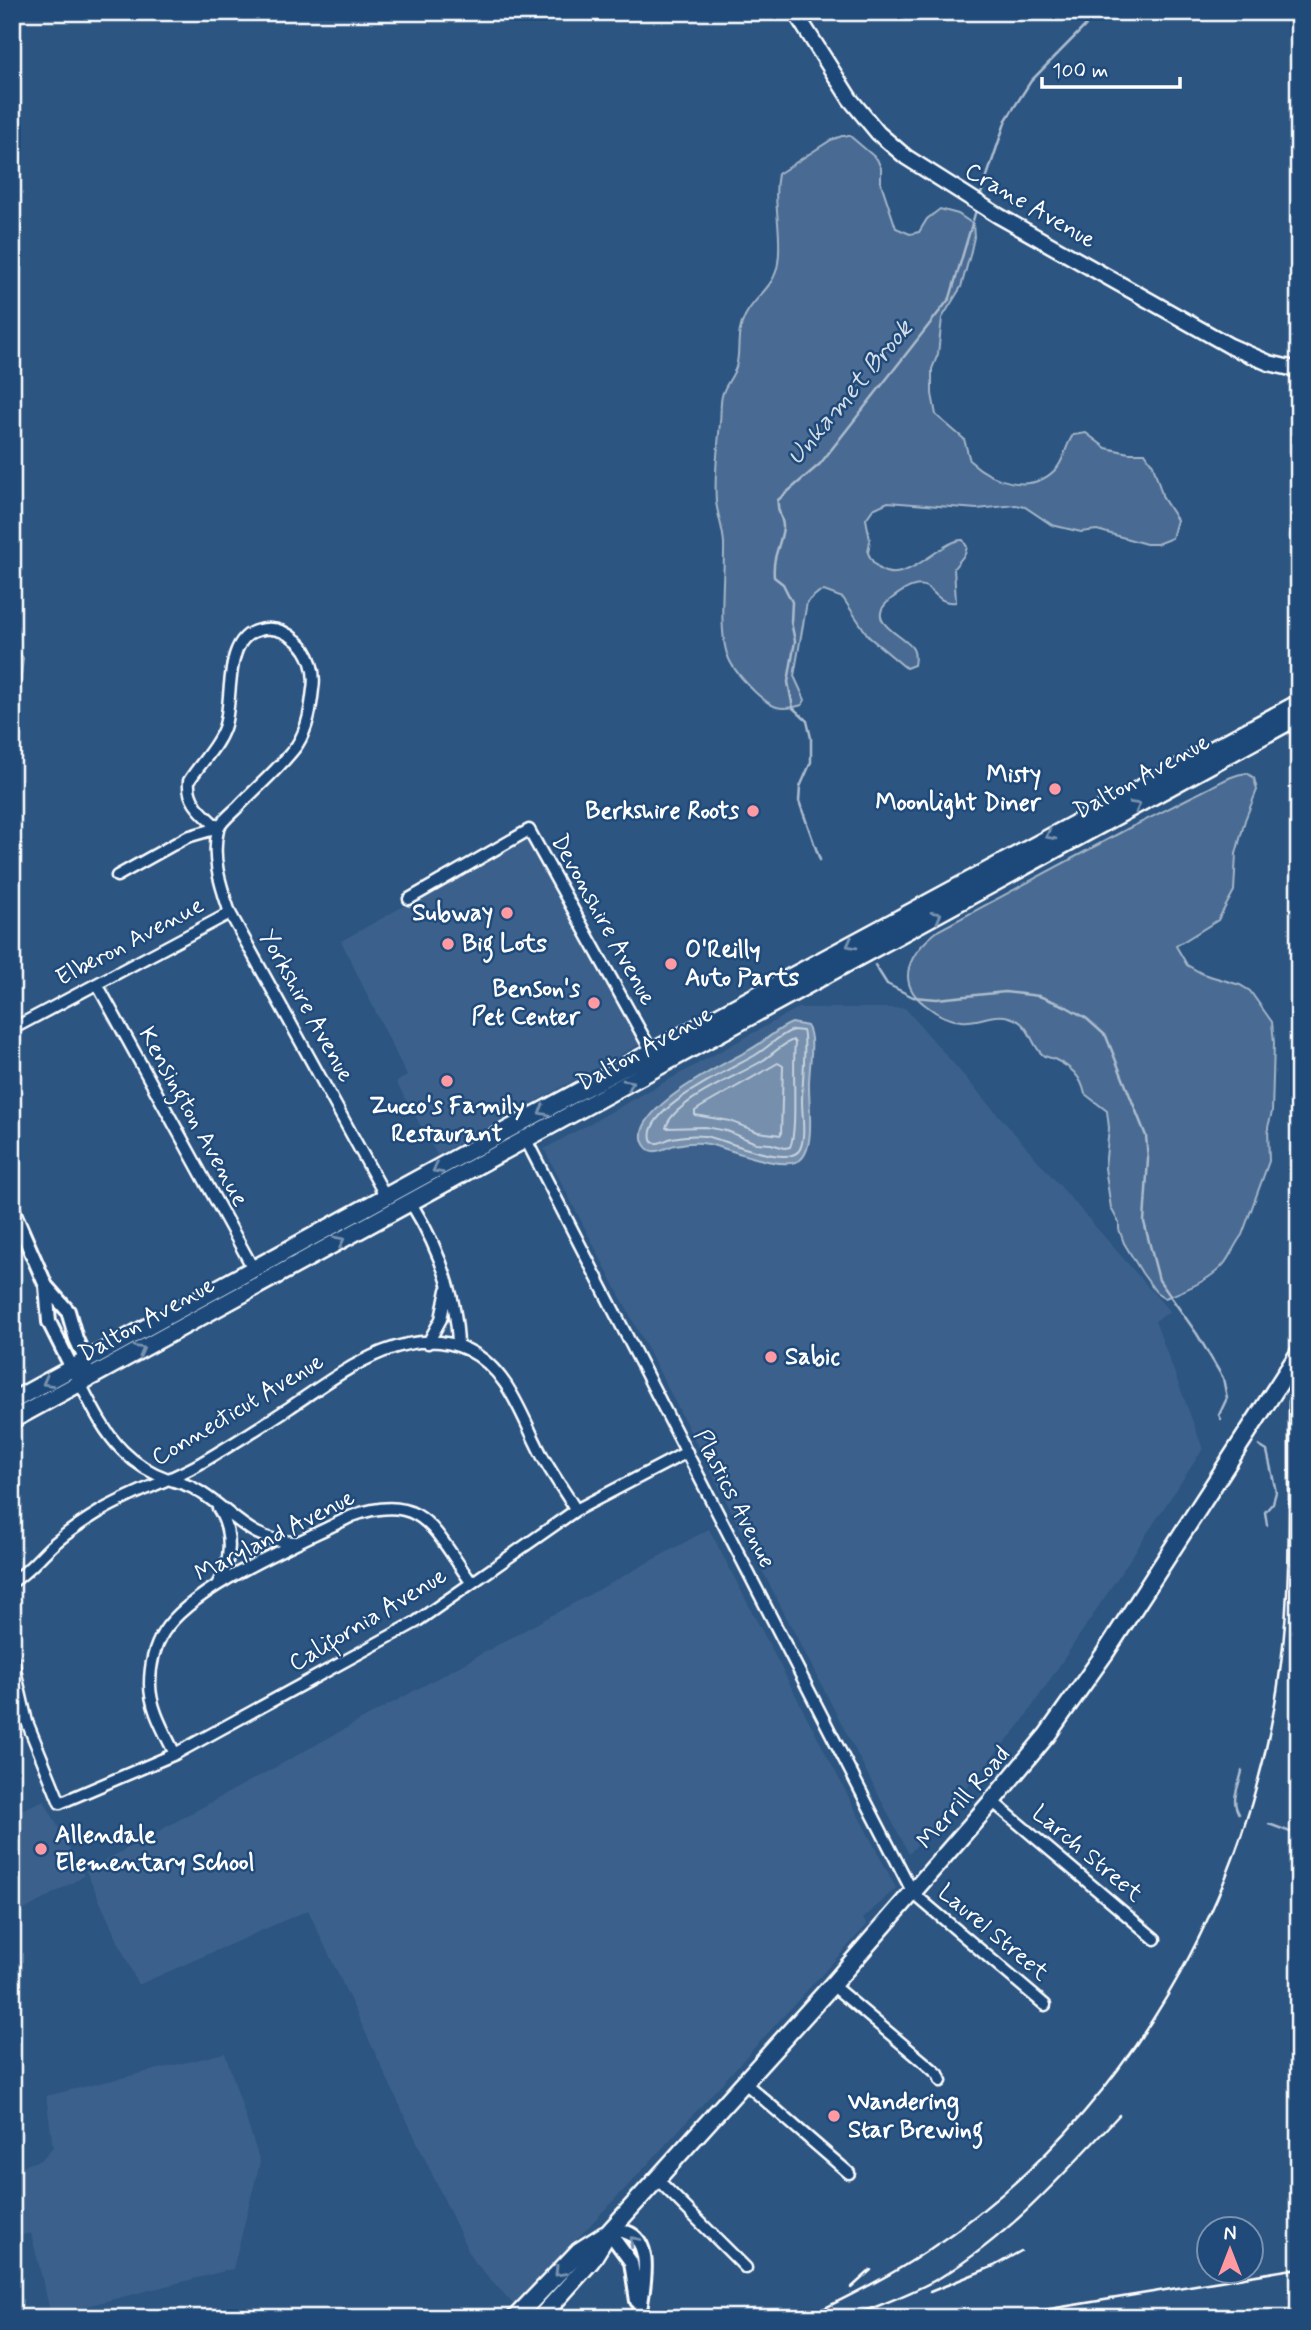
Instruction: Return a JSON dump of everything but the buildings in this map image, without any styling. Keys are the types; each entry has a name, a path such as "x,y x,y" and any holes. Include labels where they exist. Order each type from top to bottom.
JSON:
{"main road":[{"name":"Crane Avenue","path":"795,12 850,99 878,133 906,157 985,208 1230,346 1269,363 1299,370"},
{"name":"Dalton Avenue","path":"12,1420 660,1067 1289,717 1299,703"},
{"name":"Dalton Avenue","path":"12,1401 652,1052 1289,717"},
{"name":"Merrill Road","path":"540,2318 591,2261 609,2232 913,1893 992,1801 1077,1694 1299,1353"},
{"name":"Merrill Road","path":"515,2318 579,2251 609,2232"}],"street":[{"path":"117,876 187,837 218,828 297,745 310,713 315,679 304,647 290,634 272,627 253,631 240,641 232,671 226,724 220,738 189,781 188,790 194,805 218,828"},
{"name":"Yorkshire Avenue","path":"218,828 216,862 219,882 230,913 386,1197"},
{"name":"Devonshire Avenue","path":"409,899 529,830 660,1067"},
{"name":"Elberon Avenue","path":"12,1029 230,913"},
{"name":"Kensington Avenue","path":"97,984 254,1270"},
{"name":"Plastics Avenue","path":"518,1124 913,1893"},
{"path":"411,1203 427,1230 447,1279 458,1346 480,1357 502,1377 545,1460 576,1510"},
{"path":"12,1208 46,1286 50,1322 79,1364"},
{"path":"428,1343 443,1311 447,1279"},
{"path":"46,1286 68,1311 76,1339 80,1383 103,1427 123,1451 148,1471 192,1487 255,1534 273,1541 299,1542"},
{"name":"Connecticut Avenue","path":"12,1582 29,1571 56,1542 99,1512 197,1465 246,1436 347,1368 399,1346 428,1343 458,1346"},
{"name":"California Avenue","path":"12,1657 27,1722 60,1803 175,1754 416,1622 576,1510 687,1452"},
{"path":"213,1589 227,1566 229,1546 224,1519 215,1504"},
{"name":"Maryland Avenue","path":"175,1754 152,1700 150,1686 156,1647 164,1631 180,1613 213,1589 299,1542 373,1508 405,1510 419,1515 437,1531 471,1582"},
{"name":"Larch Street","path":"992,1801 1155,1939"},
{"name":"Laurel Street","path":"913,1893 1045,2005"},
{"path":"832,1985 938,2074 941,2081"},
{"path":"745,2083 849,2173"},
{"path":"657,2179 746,2268"},
{"path":"609,2232 631,2262 639,2317"}],"shaded area":[{"path":"850,136 877,159 881,168 881,183 896,228 910,234 919,232 927,219 940,209 958,214 973,224 974,237 961,287 942,318 938,354 932,369 932,394 936,415 964,439 970,461 1000,479 1034,482 1045,478 1058,467 1073,435 1086,433 1106,448 1145,453 1153,465 1163,498 1177,520 1172,538 1157,544 1146,544 1097,530 1081,532 1052,525 1025,507 1016,505 977,509 888,502 873,509 866,519 870,540 868,553 878,568 890,573 902,572 916,566 953,542 963,540 967,547 965,554 954,568 956,602 947,602 929,589 916,586 890,600 883,608 883,622 914,651 914,665 906,668 869,637 843,598 824,591 819,592 807,602 794,676 805,700 802,705 781,708 766,701 744,681 731,663 725,648 722,619 724,543 716,502 721,402 723,392 736,367 742,323 749,309 773,279 778,263 778,174 831,140"},
{"path":"12,644 23,658 12,757"},
{"path":"1299,740 1299,1051 1296,1050"},
{"path":"1247,773 1254,778 1257,790 1236,854 1234,891 1218,920 1176,946 1187,965 1203,974 1240,985 1250,991 1272,1022 1274,1043 1272,1112 1268,1127 1269,1161 1242,1235 1224,1264 1205,1280 1165,1298 1156,1292 1124,1243 1119,1223 1111,1208 1105,1168 1109,1128 1107,1111 1085,1094 1078,1077 1070,1069 1039,1051 1026,1029 1016,1020 997,1016 957,1020 932,1010 910,988 909,967 920,948 939,930 1129,828 1225,780"},
{"path":"526,838 640,1044 437,1155 396,1082 407,1076 341,941"},
{"path":"798,1008 905,1008 1170,1312 1155,1321 1203,1449 1020,1725 909,1854 544,1149"},
{"path":"709,1529 896,1888 863,1919 867,1925 635,2178 514,2305 472,2259 308,1910 138,1985 86,1871"},
{"name":"Allendale Elementary School","path":"44,1800 84,1876 12,1917 12,1814"},
{"path":"225,2053 260,2162 233,2269 51,2315 31,2233 18,2236 12,2206 12,2169 41,2160 53,2147 46,2096"}],"water":[{"path":"792,1023 807,1026 811,1038 809,1137 808,1147 800,1160 792,1163 769,1161 700,1143 680,1144 657,1151 646,1147 642,1133 648,1119 662,1104 681,1089"}],"waterway":[{"name":"Unkamet Brook","path":"980,197 1006,120 1031,81 1099,12"},
{"name":"Unkamet Brook","path":"820,860 799,801 800,787 811,762 811,738 807,721 793,708 788,682 795,641 791,622 792,602 783,584 774,577 774,563 783,527 778,500 820,464 950,298 977,207"},
{"name":"Unkamet Brook","path":"875,965 887,984 913,997 937,999 1005,992 1039,996 1086,1018 1106,1036 1146,1136 1148,1159 1144,1222 1159,1280 1197,1334 1223,1378 1227,1398 1219,1415 1221,1419"},
{"name":"Unkamet Brook","path":"1259,1446 1267,1451 1276,1492 1273,1503 1265,1512 1267,1525"},
{"name":"Unkamet Brook","path":"1239,1814 1235,1798 1242,1771"},
{"name":"Unkamet Brook","path":"1269,1824 1293,1833 1299,1850"}],"railway":[{"path":"805,2318 913,2260 998,2197 1062,2136 1118,2069 1167,1996 1208,1918 1241,1835 1266,1750 1281,1663 1287,1598 1289,1401"},
{"path":"848,2318 919,2289 966,2260 1013,2223 1119,2115"},
{"path":"930,2292 994,2266 1021,2251"},
{"path":"995,2318 1299,2268"},
{"path":"851,2288 871,2270"}],"place":[{"name":"Misty Moonlight Diner","path":"1055,789"},
{"name":"Berkshire Roots","path":"753,811"},
{"name":"Subway","path":"507,913"},
{"name":"Big Lots","path":"448,944"},
{"name":"O'Reilly Auto Parts","path":"671,964"},
{"name":"Benson's Pet Center","path":"594,1003"},
{"name":"Zucco's Family Restaurant","path":"447,1081"},
{"name":"Sabic","path":"771,1357"},
{"name":"Allendale Elementary School","path":"41,1849"},
{"name":"Wandering Star Brewing","path":"834,2116"}]}
